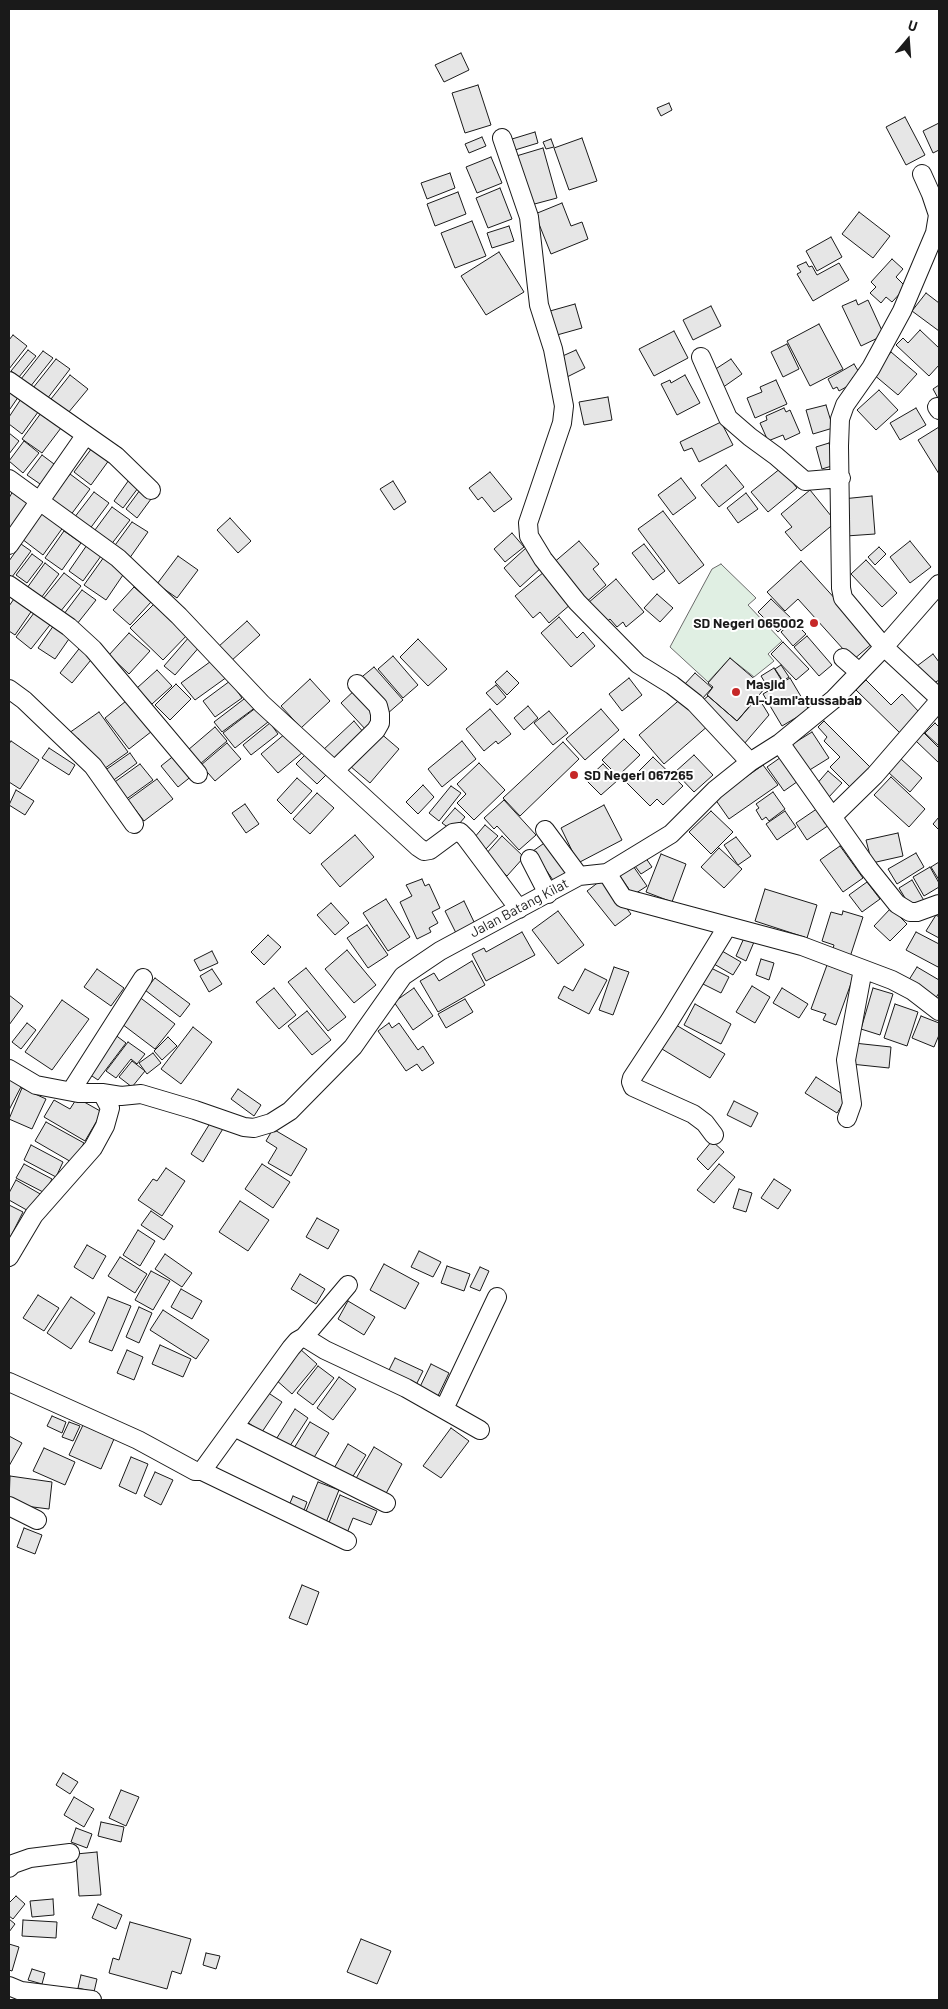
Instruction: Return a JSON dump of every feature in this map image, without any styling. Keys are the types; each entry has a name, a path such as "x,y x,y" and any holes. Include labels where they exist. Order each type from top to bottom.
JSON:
{"street":[{"path":"502,138 529,217 539,304 553,349 564,406 562,423 528,523 529,536 543,559 577,602 638,664 672,685 695,703 750,762"},
{"path":"832,817 875,774 939,700 884,647 844,598 841,588 840,419 845,405 870,368 902,311 935,233 938,215 922,174"},
{"path":"701,357 728,418 805,481 840,478"},
{"path":"9,381 116,456 150,490"},
{"path":"9,545 85,436"},
{"path":"9,479 118,558 179,616 262,704 424,851 430,850 453,833 460,832 519,909"},
{"name":"Jalan Batang Kilat","path":"9,1069 36,1085 78,1093 102,1093 121,1096 141,1094 244,1127 254,1128 272,1123 290,1111 353,1047 403,976 440,950 579,876 607,873 671,834 715,790 750,762 780,743 834,699 884,647 939,584"},
{"path":"9,585 69,626 93,649 198,774"},
{"path":"843,658 859,672"},
{"path":"335,770 376,730 380,723 378,706 357,684"},
{"path":"9,689 24,700 93,766 134,824"},
{"path":"780,743 869,869 903,909 917,912 939,904"},
{"path":"545,830 579,876"},
{"path":"530,859 548,894"},
{"path":"607,873 623,898 802,946 864,969 913,991 939,1011"},
{"path":"714,1135 693,1114 633,1087 631,1082 727,927"},
{"path":"847,1118 852,1104 846,1060 864,969"},
{"path":"72,1091 143,978"},
{"path":"9,1258 34,1215 93,1148 105,1126 110,1108 102,1093"},
{"path":"202,1472 297,1340 304,1337 348,1285"},
{"path":"444,1409 497,1297"},
{"path":"304,1337 325,1350 406,1388 480,1430"},
{"path":"9,1382 138,1440 195,1471 202,1472 347,1542"},
{"path":"234,1428 386,1503"},
{"path":"9,1506 37,1520"},
{"path":"9,1868 13,1864 30,1858 70,1853"},
{"path":"16,1993 92,2000"}],"green space":[{"path":"721,564 756,598 748,605 782,641 768,654 774,661 754,677 730,658 708,682 670,647 712,569"}],"building":[{"path":"461,53 469,70 444,82 435,65"},
{"path":"478,85 491,125 465,133 452,93"},
{"path":"669,103 672,110 661,116 657,108"},
{"path":"905,117 925,155 906,165 886,127"},
{"path":"939,123 939,150 933,153 923,131"},
{"path":"535,132 538,143 515,150 512,139"},
{"path":"482,137 486,146 469,153 465,144"},
{"path":"582,138 597,181 569,190 554,148"},
{"path":"551,139 554,147 546,149 543,142"},
{"path":"543,148 557,198 527,206 513,157"},
{"path":"491,157 502,183 477,193 466,167"},
{"path":"450,173 455,188 427,199 421,183"},
{"path":"500,188 512,219 488,228 476,198"},
{"path":"458,192 466,214 435,226 427,204"},
{"path":"562,203 571,226 582,222 588,239 551,254 535,214"},
{"path":"859,212 890,236 873,258 842,234"},
{"path":"472,221 486,256 455,268 441,233"},
{"path":"509,226 514,241 492,248 487,233"},
{"path":"831,237 842,257 817,271 806,251"},
{"path":"499,252 524,292 486,315 461,276"},
{"path":"892,259 903,269 896,277 906,287 892,302 886,297 881,303 870,293 876,287 871,282"},
{"path":"806,262 809,267 812,266 817,275 839,263 849,280 813,301 797,274 801,272 797,266"},
{"path":"926,293 939,303 939,331 912,311"},
{"path":"856,300 858,305 868,300 884,335 861,346 842,306"},
{"path":"575,304 582,328 557,335 550,311"},
{"path":"711,306 721,326 693,340 683,320"},
{"path":"819,324 843,369 810,386 787,341"},
{"path":"920,330 939,348 939,365 929,376 896,345 903,338 908,343"},
{"path":"674,331 688,358 654,376 639,349"},
{"path":"13,335 27,346 9,369 9,340"},
{"path":"787,344 799,369 783,377 771,352"},
{"path":"28,350 36,356 19,377 11,371"},
{"path":"576,350 585,368 565,378 556,359"},
{"path":"43,351 53,358 30,387 21,379"},
{"path":"891,352 917,374 898,395 873,374"},
{"path":"56,359 70,369 47,399 33,388"},
{"path":"731,359 742,374 722,388 711,372"},
{"path":"854,364 860,374 852,378 855,382 839,391 837,387 833,389 828,379"},
{"path":"70,375 88,389 68,413 51,399"},
{"path":"685,375 700,403 677,415 661,384 670,380 671,383"},
{"path":"776,380 787,404 755,418 747,398 762,392 760,387"},
{"path":"9,385 21,393 10,409 9,408"},
{"path":"939,385 939,400 933,389"},
{"path":"879,390 898,410 876,430 857,410"},
{"path":"23,396 41,408 22,434 9,424 9,417"},
{"path":"608,397 612,420 584,425 579,402"},
{"path":"826,405 833,428 813,434 806,410"},
{"path":"784,408 786,412 790,410 800,433 785,440 783,435 768,441 760,423 767,420 766,416"},
{"path":"916,408 926,425 900,440 890,423"},
{"path":"44,409 64,424 42,453 22,439"},
{"path":"721,422 733,445 699,462 692,448 684,451 680,442"},
{"path":"939,427 939,474 918,440"},
{"path":"9,433 19,441 9,454"},
{"path":"24,441 39,453 23,473 9,461"},
{"path":"829,443 835,465 822,469 816,447"},
{"path":"95,444 112,456 91,485 74,472"},
{"path":"42,455 58,467 43,486 27,475"},
{"path":"726,465 744,487 719,507 701,485"},
{"path":"781,468 797,488 768,512 751,492"},
{"path":"490,472 512,499 494,512 482,497 478,500 469,488"},
{"path":"70,474 90,489 70,516 50,501"},
{"path":"131,477 141,484 123,508 114,501"},
{"path":"681,478 696,498 673,515 658,495"},
{"path":"393,481 406,502 394,510 380,489"},
{"path":"143,486 154,495 137,518 126,509"},
{"path":"810,490 836,522 801,551 785,532 792,527 781,514"},
{"path":"13,491 32,504 13,532 9,529 9,498"},
{"path":"94,492 109,503 89,530 74,518"},
{"path":"746,493 758,509 738,523 727,508"},
{"path":"872,496 875,534 846,536 842,499"},
{"path":"112,507 130,520 110,546 92,534"},
{"path":"43,511 64,526 43,555 22,539"},
{"path":"663,511 704,565 679,584 638,529"},
{"path":"230,518 251,541 238,553 217,530"},
{"path":"132,522 148,532 129,559 113,548"},
{"path":"64,531 81,543 62,570 45,558"},
{"path":"512,533 524,547 505,562 494,549"},
{"path":"579,541 599,564 593,569 606,585 585,603 552,564"},
{"path":"910,541 931,567 910,583 890,557"},
{"path":"21,544 31,551 12,577 9,574 9,561"},
{"path":"644,544 665,571 653,580 632,553"},
{"path":"87,545 101,556 83,581 69,571"},
{"path":"879,547 886,554 875,565 868,557"},
{"path":"526,548 542,567 520,587 504,568"},
{"path":"32,554 43,562 27,583 16,575"},
{"path":"178,556 198,570 177,598 157,584"},
{"path":"104,557 125,572 106,600 84,585"},
{"path":"866,560 897,593 882,607 851,574"},
{"path":"801,561 874,642 853,660 798,599 785,611 767,592"},
{"path":"45,563 59,574 41,598 27,588"},
{"path":"544,572 571,604 549,623 540,612 533,618 515,596"},
{"path":"64,573 81,586 60,612 43,599"},
{"path":"616,579 644,612 626,627 623,622 617,627 610,619 605,623 588,603"},
{"path":"134,587 151,602 130,625 113,610"},
{"path":"82,590 96,600 77,624 64,614"},
{"path":"657,594 673,608 660,622 644,608"},
{"path":"16,596 33,609 15,635 9,631 9,606"},
{"path":"771,599 792,619 778,632 758,612"},
{"path":"158,600 190,632 163,660 130,628"},
{"path":"37,609 53,621 31,649 16,637"},
{"path":"559,617 577,638 583,632 595,646 571,667 541,633"},
{"path":"247,621 260,635 231,661 218,647"},
{"path":"793,621 806,634 793,646 781,632"},
{"path":"54,625 71,636 55,659 38,648"},
{"path":"129,633 150,651 129,674 109,655"},
{"path":"190,636 201,645 175,675 164,666"},
{"path":"807,636 832,665 819,676 794,647"},
{"path":"418,639 447,669 428,686 400,657"},
{"path":"783,642 809,669 796,680 771,654"},
{"path":"82,645 95,655 72,683 60,673"},
{"path":"933,654 939,662 939,680 931,685 917,666"},
{"path":"393,656 418,685 403,698 378,669"},
{"name":"Masjid Al-Jami'atussabab","path":"730,658 765,688 737,721 707,695 713,687 708,683"},
{"path":"214,659 227,677 195,700 181,683"},
{"path":"781,665 789,677 783,681 775,669"},
{"path":"374,667 403,700 387,714 358,680"},
{"path":"774,668 782,681 769,689 761,676"},
{"path":"157,670 172,686 152,704 137,688"},
{"path":"507,671 519,683 507,695 495,682"},
{"path":"695,673 712,688 701,700 684,685"},
{"path":"629,678 642,695 622,711 609,694"},
{"path":"790,678 809,710 782,726 763,694"},
{"path":"310,679 330,701 301,728 281,706"},
{"path":"866,680 891,705 902,694 920,713 900,733 856,690"},
{"path":"230,681 242,698 215,717 203,701"},
{"path":"176,684 191,699 170,720 155,705"},
{"path":"496,685 506,697 497,705 486,693"},
{"path":"356,689 378,713 376,723 367,731 341,703"},
{"path":"248,696 256,707 222,732 214,722"},
{"path":"684,696 709,725 664,764 639,735"},
{"path":"708,696 737,721 758,697 769,715 744,744 702,701"},
{"path":"131,697 156,728 129,749 105,718"},
{"path":"528,706 538,718 524,730 514,718"},
{"path":"257,707 268,722 235,748 223,733"},
{"path":"490,709 511,734 498,744 496,741 484,751 466,729"},
{"path":"601,709 619,730 585,760 566,739"},
{"path":"549,711 568,733 553,745 534,723"},
{"path":"99,712 128,752 101,771 78,738 75,740 69,733"},
{"path":"354,721 364,733 332,762 322,751"},
{"path":"824,721 873,770 853,790 830,767 840,757 824,741 827,737 818,727"},
{"path":"270,723 278,734 251,755 243,745"},
{"path":"935,723 939,727 939,746 925,733"},
{"path":"215,727 227,741 200,764 188,750"},
{"path":"379,732 399,749 370,783 350,766"},
{"path":"812,732 829,758 808,771 791,745"},
{"path":"286,733 303,752 278,773 261,754"},
{"path":"924,733 939,748 939,763 916,741"},
{"path":"624,739 640,755 618,776 602,760"},
{"path":"11,741 39,760 20,789 9,782 9,744"},
{"path":"462,741 476,759 442,787 428,769"},
{"path":"563,742 579,759 520,816 503,798"},
{"path":"227,743 241,759 215,781 201,765"},
{"path":"49,748 75,765 69,775 42,758"},
{"path":"308,752 329,772 317,784 296,764"},
{"path":"130,753 137,763 111,782 104,771"},
{"path":"176,754 193,775 178,787 161,766"},
{"path":"694,755 713,775 694,792 675,772"},
{"path":"784,755 801,779 784,791 767,767"},
{"path":"653,757 683,786 663,805 657,799 650,806 627,783"},
{"path":"901,759 922,778 910,792 888,772"},
{"path":"479,763 505,790 474,820 457,803 466,794 457,784"},
{"path":"140,764 153,780 125,800 112,784"},
{"path":"603,764 618,780 601,795 586,780"},
{"path":"763,765 778,785 729,819 715,799"},
{"path":"828,771 842,783 828,798 815,786"},
{"path":"891,777 925,809 909,827 874,795"},
{"path":"297,778 312,791 291,814 277,800"},
{"path":"157,779 173,799 144,821 128,800"},
{"path":"423,785 434,797 418,814 406,802"},
{"path":"451,786 461,793 439,821 429,813"},
{"path":"16,790 34,801 25,815 9,805"},
{"path":"773,792 785,809 769,821 766,817 762,820 756,810 759,808 756,804"},
{"path":"317,793 334,808 310,834 293,819"},
{"path":"504,800 536,835 519,850 497,826 494,829 484,818"},
{"path":"245,804 259,824 246,833 232,813"},
{"path":"604,805 622,840 578,863 561,828"},
{"path":"821,806 832,823 807,840 796,823"},
{"path":"455,808 465,817 453,831 442,823"},
{"path":"711,811 733,832 711,854 689,832"},
{"path":"785,811 796,827 777,840 766,824"},
{"path":"939,817 939,830 933,824"},
{"path":"485,825 498,836 486,849 474,838"},
{"path":"898,833 903,856 872,863 866,840"},
{"path":"355,835 374,857 340,887 321,864"},
{"path":"502,836 524,857 507,876 485,855"},
{"path":"736,837 751,856 738,865 724,845"},
{"path":"550,839 572,872 555,883 533,851"},
{"path":"840,846 863,878 843,892 820,860"},
{"path":"719,848 742,869 724,888 701,867"},
{"path":"916,853 924,867 897,884 888,869"},
{"path":"643,854 652,867 641,874 632,862"},
{"path":"661,854 686,864 672,902 646,892"},
{"path":"939,862 939,880 931,867"},
{"path":"631,863 647,886 633,895 617,872"},
{"path":"930,867 939,883 939,887 924,896 913,877"},
{"path":"604,878 631,914 615,926 587,891"},
{"path":"422,879 425,886 429,884 440,908 432,912 438,923 429,928 431,932 417,939 400,902 412,896 406,885"},
{"path":"912,880 926,904 913,911 899,888"},
{"path":"867,882 880,899 862,912 849,895"},
{"path":"765,889 817,905 807,938 755,921"},
{"path":"386,899 410,937 388,951 363,913"},
{"path":"464,901 475,924 456,933 445,911"},
{"path":"331,903 349,923 335,935 317,915"},
{"path":"891,908 907,924 890,941 874,926"},
{"path":"558,911 584,945 558,964 532,930"},
{"path":"843,911 863,917 850,957 832,952 834,945 822,941 831,912 842,915"},
{"path":"936,915 939,917 939,938 926,931"},
{"path":"367,925 388,955 368,968 347,938"},
{"path":"522,932 535,955 486,981 472,954 484,948 486,952"},
{"path":"916,932 939,944 938,967 906,950"},
{"path":"268,935 281,947 264,965 251,952"},
{"path":"744,938 754,942 746,961 736,956"},
{"path":"347,950 376,985 354,1003 325,969"},
{"path":"212,951 218,963 200,971 194,960"},
{"path":"722,951 741,962 733,975 714,964"},
{"path":"761,959 774,963 769,980 756,975"},
{"path":"472,961 485,985 438,1012 420,981 434,973 439,981"},
{"path":"827,965 854,975 836,1025 823,1020 826,1014 811,1009"},
{"path":"614,967 629,972 613,1015 599,1010"},
{"path":"917,967 939,980 939,993 935,999 907,983"},
{"path":"306,968 346,1017 328,1031 288,982"},
{"path":"711,968 729,977 721,993 703,984"},
{"path":"97,969 124,988 111,1006 84,987"},
{"path":"212,969 222,984 209,992 200,976"},
{"path":"585,969 607,980 589,1014 558,998 564,986 573,991"},
{"path":"155,978 190,1004 180,1017 145,990"},
{"path":"752,986 770,997 755,1023 736,1012"},
{"path":"274,988 296,1015 279,1029 256,1002"},
{"path":"414,988 433,1016 413,1030 394,1002"},
{"path":"782,988 808,1004 799,1018 773,1003"},
{"path":"873,988 893,994 880,1035 861,1029"},
{"path":"9,995 23,1006 9,1025"},
{"path":"138,996 175,1024 155,1049 118,1021"},
{"path":"465,999 473,1012 446,1028 438,1014"},
{"path":"62,1000 89,1019 52,1070 25,1052"},
{"path":"695,1004 731,1024 721,1044 684,1025"},
{"path":"895,1004 918,1012 907,1046 884,1038"},
{"path":"307,1011 331,1040 312,1055 288,1026"},
{"path":"921,1016 939,1023 939,1035 934,1047 912,1038"},
{"path":"27,1023 36,1030 21,1049 12,1042"},
{"path":"389,1023 392,1028 399,1023 418,1050 423,1046 434,1063 422,1071 417,1064 406,1071 378,1031"},
{"path":"676,1025 725,1054 710,1078 662,1049"},
{"path":"193,1027 212,1042 181,1084 161,1069"},
{"path":"114,1034 126,1043 98,1080 86,1072"},
{"path":"168,1037 177,1046 162,1060 154,1051"},
{"path":"128,1042 145,1054 137,1064 131,1059 116,1078 106,1071"},
{"path":"854,1043 891,1047 889,1068 851,1064"},
{"path":"153,1053 161,1063 147,1074 139,1063"},
{"path":"132,1061 145,1071 132,1087 119,1077"},
{"path":"9,1073 24,1081 9,1110"},
{"path":"816,1077 847,1097 837,1113 805,1093"},
{"path":"22,1088 46,1099 32,1129 9,1119"},
{"path":"238,1089 261,1105 254,1116 231,1099"},
{"path":"77,1098 102,1112 85,1141 44,1117 54,1100 70,1109"},
{"path":"734,1101 758,1113 751,1127 727,1115"},
{"path":"212,1120 224,1127 203,1162 191,1154"},
{"path":"46,1122 84,1143 73,1163 35,1141"},
{"path":"273,1129 307,1149 291,1176 268,1163 277,1148 266,1141"},
{"path":"712,1141 724,1152 708,1170 697,1159"},
{"path":"31,1145 63,1162 56,1177 24,1160"},
{"path":"24,1164 52,1179 45,1193 16,1178"},
{"path":"262,1164 290,1182 273,1208 245,1189"},
{"path":"719,1164 735,1177 714,1203 697,1190"},
{"path":"166,1168 185,1181 162,1216 138,1200 153,1179 157,1181"},
{"path":"774,1179 791,1190 778,1209 761,1198"},
{"path":"16,1180 42,1195 32,1213 9,1200 9,1193"},
{"path":"739,1189 752,1193 746,1212 733,1208"},
{"path":"240,1201 269,1220 248,1251 219,1232"},
{"path":"9,1205 23,1212 9,1240"},
{"path":"151,1211 173,1226 164,1240 141,1225"},
{"path":"317,1218 339,1230 328,1249 306,1237"},
{"path":"138,1230 155,1241 140,1266 123,1255"},
{"path":"87,1245 106,1256 93,1279 74,1267"},
{"path":"419,1251 441,1262 433,1277 411,1267"},
{"path":"165,1254 192,1273 182,1287 155,1269"},
{"path":"120,1257 147,1274 135,1293 108,1276"},
{"path":"384,1264 419,1283 405,1309 370,1290"},
{"path":"447,1266 470,1274 464,1291 441,1283"},
{"path":"480,1267 489,1271 480,1291 470,1287"},
{"path":"151,1271 170,1281 153,1310 135,1300"},
{"path":"300,1274 325,1289 316,1304 291,1289"},
{"path":"181,1289 202,1301 192,1319 171,1307"},
{"path":"38,1295 59,1308 44,1331 23,1318"},
{"path":"71,1297 95,1313 71,1349 47,1333"},
{"path":"108,1297 131,1306 112,1351 89,1342"},
{"path":"348,1301 375,1317 364,1335 338,1319"},
{"path":"139,1307 152,1313 139,1343 126,1337"},
{"path":"163,1310 209,1340 196,1359 150,1330"},
{"path":"160,1345 191,1359 183,1377 152,1364"},
{"path":"300,1349 317,1364 292,1394 275,1379"},
{"path":"127,1350 143,1357 134,1380 117,1373"},
{"path":"395,1358 423,1371 413,1391 385,1378"},
{"path":"431,1364 449,1373 436,1400 418,1391"},
{"path":"318,1366 334,1378 313,1405 297,1393"},
{"path":"339,1377 356,1389 333,1420 317,1408"},
{"path":"267,1392 282,1402 262,1432 247,1422"},
{"path":"295,1409 308,1418 288,1449 275,1441"},
{"path":"52,1416 66,1422 62,1433 47,1426"},
{"path":"69,1422 80,1426 73,1441 62,1437"},
{"path":"310,1422 329,1433 310,1464 291,1453"},
{"path":"83,1425 114,1439 101,1469 69,1455"},
{"path":"451,1428 469,1441 441,1478 423,1466"},
{"path":"9,1436 22,1443 9,1466"},
{"path":"348,1444 366,1455 350,1481 333,1470"},
{"path":"374,1447 402,1464 383,1499 354,1482"},
{"path":"44,1448 75,1462 65,1485 33,1471"},
{"path":"131,1457 148,1464 136,1494 119,1486"},
{"path":"155,1472 173,1480 161,1505 144,1496"},
{"path":"10,1476 52,1482 49,1509 9,1504"},
{"path":"318,1482 339,1490 325,1525 304,1516"},
{"path":"340,1495 377,1511 371,1525 353,1518 347,1533 328,1525"},
{"path":"293,1496 307,1502 302,1516 287,1510"},
{"path":"24,1528 42,1535 35,1554 17,1547"},
{"path":"302,1585 319,1592 307,1625 289,1618"},
{"path":"63,1773 78,1782 70,1794 56,1785"},
{"path":"121,1790 139,1797 126,1826 109,1818"},
{"path":"74,1797 94,1809 84,1827 64,1815"},
{"path":"101,1822 124,1827 121,1842 98,1836"},
{"path":"76,1828 92,1834 87,1848 71,1842"},
{"path":"97,1852 101,1895 79,1896 76,1854"},
{"path":"16,1896 25,1904 13,1919 9,1916 9,1903"},
{"path":"53,1899 54,1915 32,1917 30,1901"},
{"path":"98,1904 122,1915 116,1929 92,1918"},
{"path":"9,1919 15,1924 9,1932"},
{"path":"23,1920 57,1922 56,1938 22,1936"},
{"path":"130,1922 191,1939 181,1974 172,1971 167,1989 109,1973 113,1958 119,1960"},
{"path":"361,1939 391,1951 377,1984 347,1972"},
{"path":"9,1944 19,1947 12,1971 9,1970"},
{"path":"206,1953 220,1956 216,1969 203,1965"},
{"path":"32,1969 45,1973 42,1984 28,1980"},
{"path":"81,1975 97,1979 94,1992 78,1988"}],"place":[{"name":"SD Negeri 065002","path":"814,623"},
{"name":"Masjid Al-Jami'atussabab","path":"736,692"},
{"name":"SD Negeri 067265","path":"574,775"}]}
